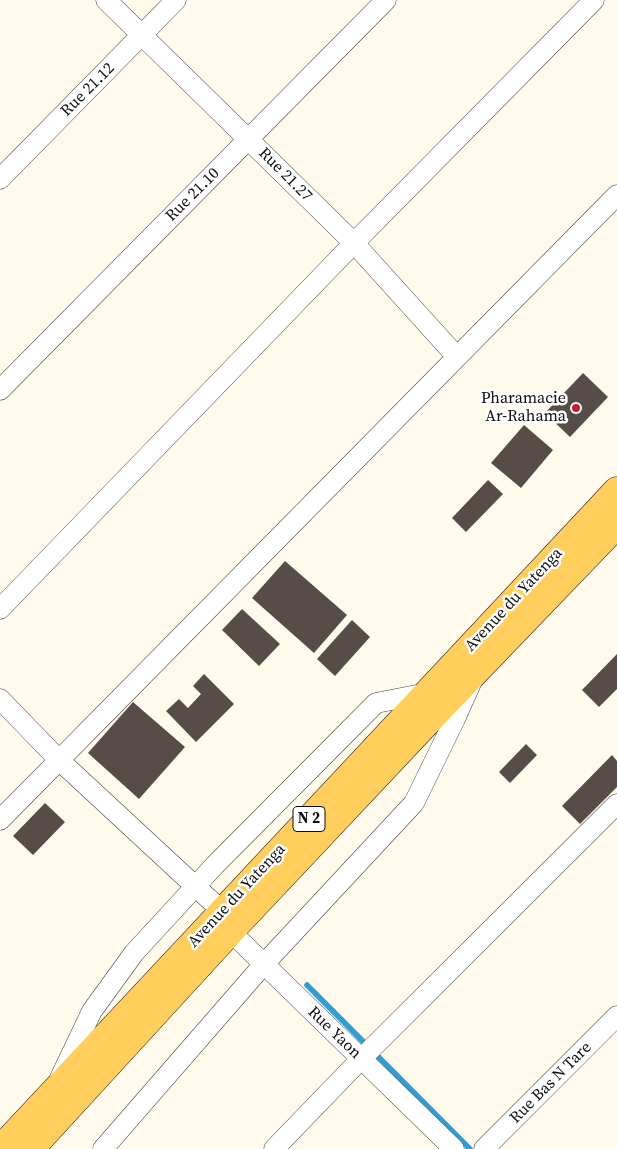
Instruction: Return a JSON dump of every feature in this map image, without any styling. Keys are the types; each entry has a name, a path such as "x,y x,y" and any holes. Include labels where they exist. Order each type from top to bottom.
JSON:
{"main road":[{"name":"Avenue du Yatenga","path":"30,1149 226,921 427,693 617,491"},
{"name":"Avenue du Yatenga","path":"1,1149 52,1095 477,670 617,524"}],"street":[{"name":"Rue 21.27","path":"106,0 354,243 457,357"},
{"name":"Rue 21.12","path":"0,179 176,0"},
{"name":"Rue 21.10","path":"0,390 386,0"},
{"path":"0,609 354,243 594,0"},
{"path":"0,820 617,195"},
{"path":"103,1149 264,964 414,804 477,670"},
{"path":"52,1095 92,1011 134,953 195,886 376,704 427,693"},
{"name":"Rue Yaon","path":"0,699 59,760 195,886 264,964 454,1149"},
{"path":"274,1149 361,1059 617,804"},
{"name":"Rue Bas N Tare","path":"484,1149 617,1016"}],"building":[{"path":"583,373 608,397 570,437 545,413"},
{"path":"524,425 553,450 521,488 491,463"},
{"path":"488,480 503,494 466,532 452,518"},
{"path":"285,561 347,615 314,653 252,598"},
{"path":"242,609 280,644 259,666 222,630"},
{"path":"352,620 370,637 335,676 317,659"},
{"path":"617,654 617,689 599,707 582,690"},
{"path":"204,674 234,704 196,742 166,711 179,699 188,708 201,694 193,686"},
{"path":"133,702 185,747 139,799 88,753"},
{"path":"526,744 537,755 510,783 499,772"},
{"path":"612,755 617,761 617,787 580,824 562,806"},
{"path":"45,803 65,822 33,855 13,836"}],"waterway":[{"path":"307,985 470,1149"}],"place":[{"name":"Pharamacie Ar-Rahama","path":"576,408"}]}
